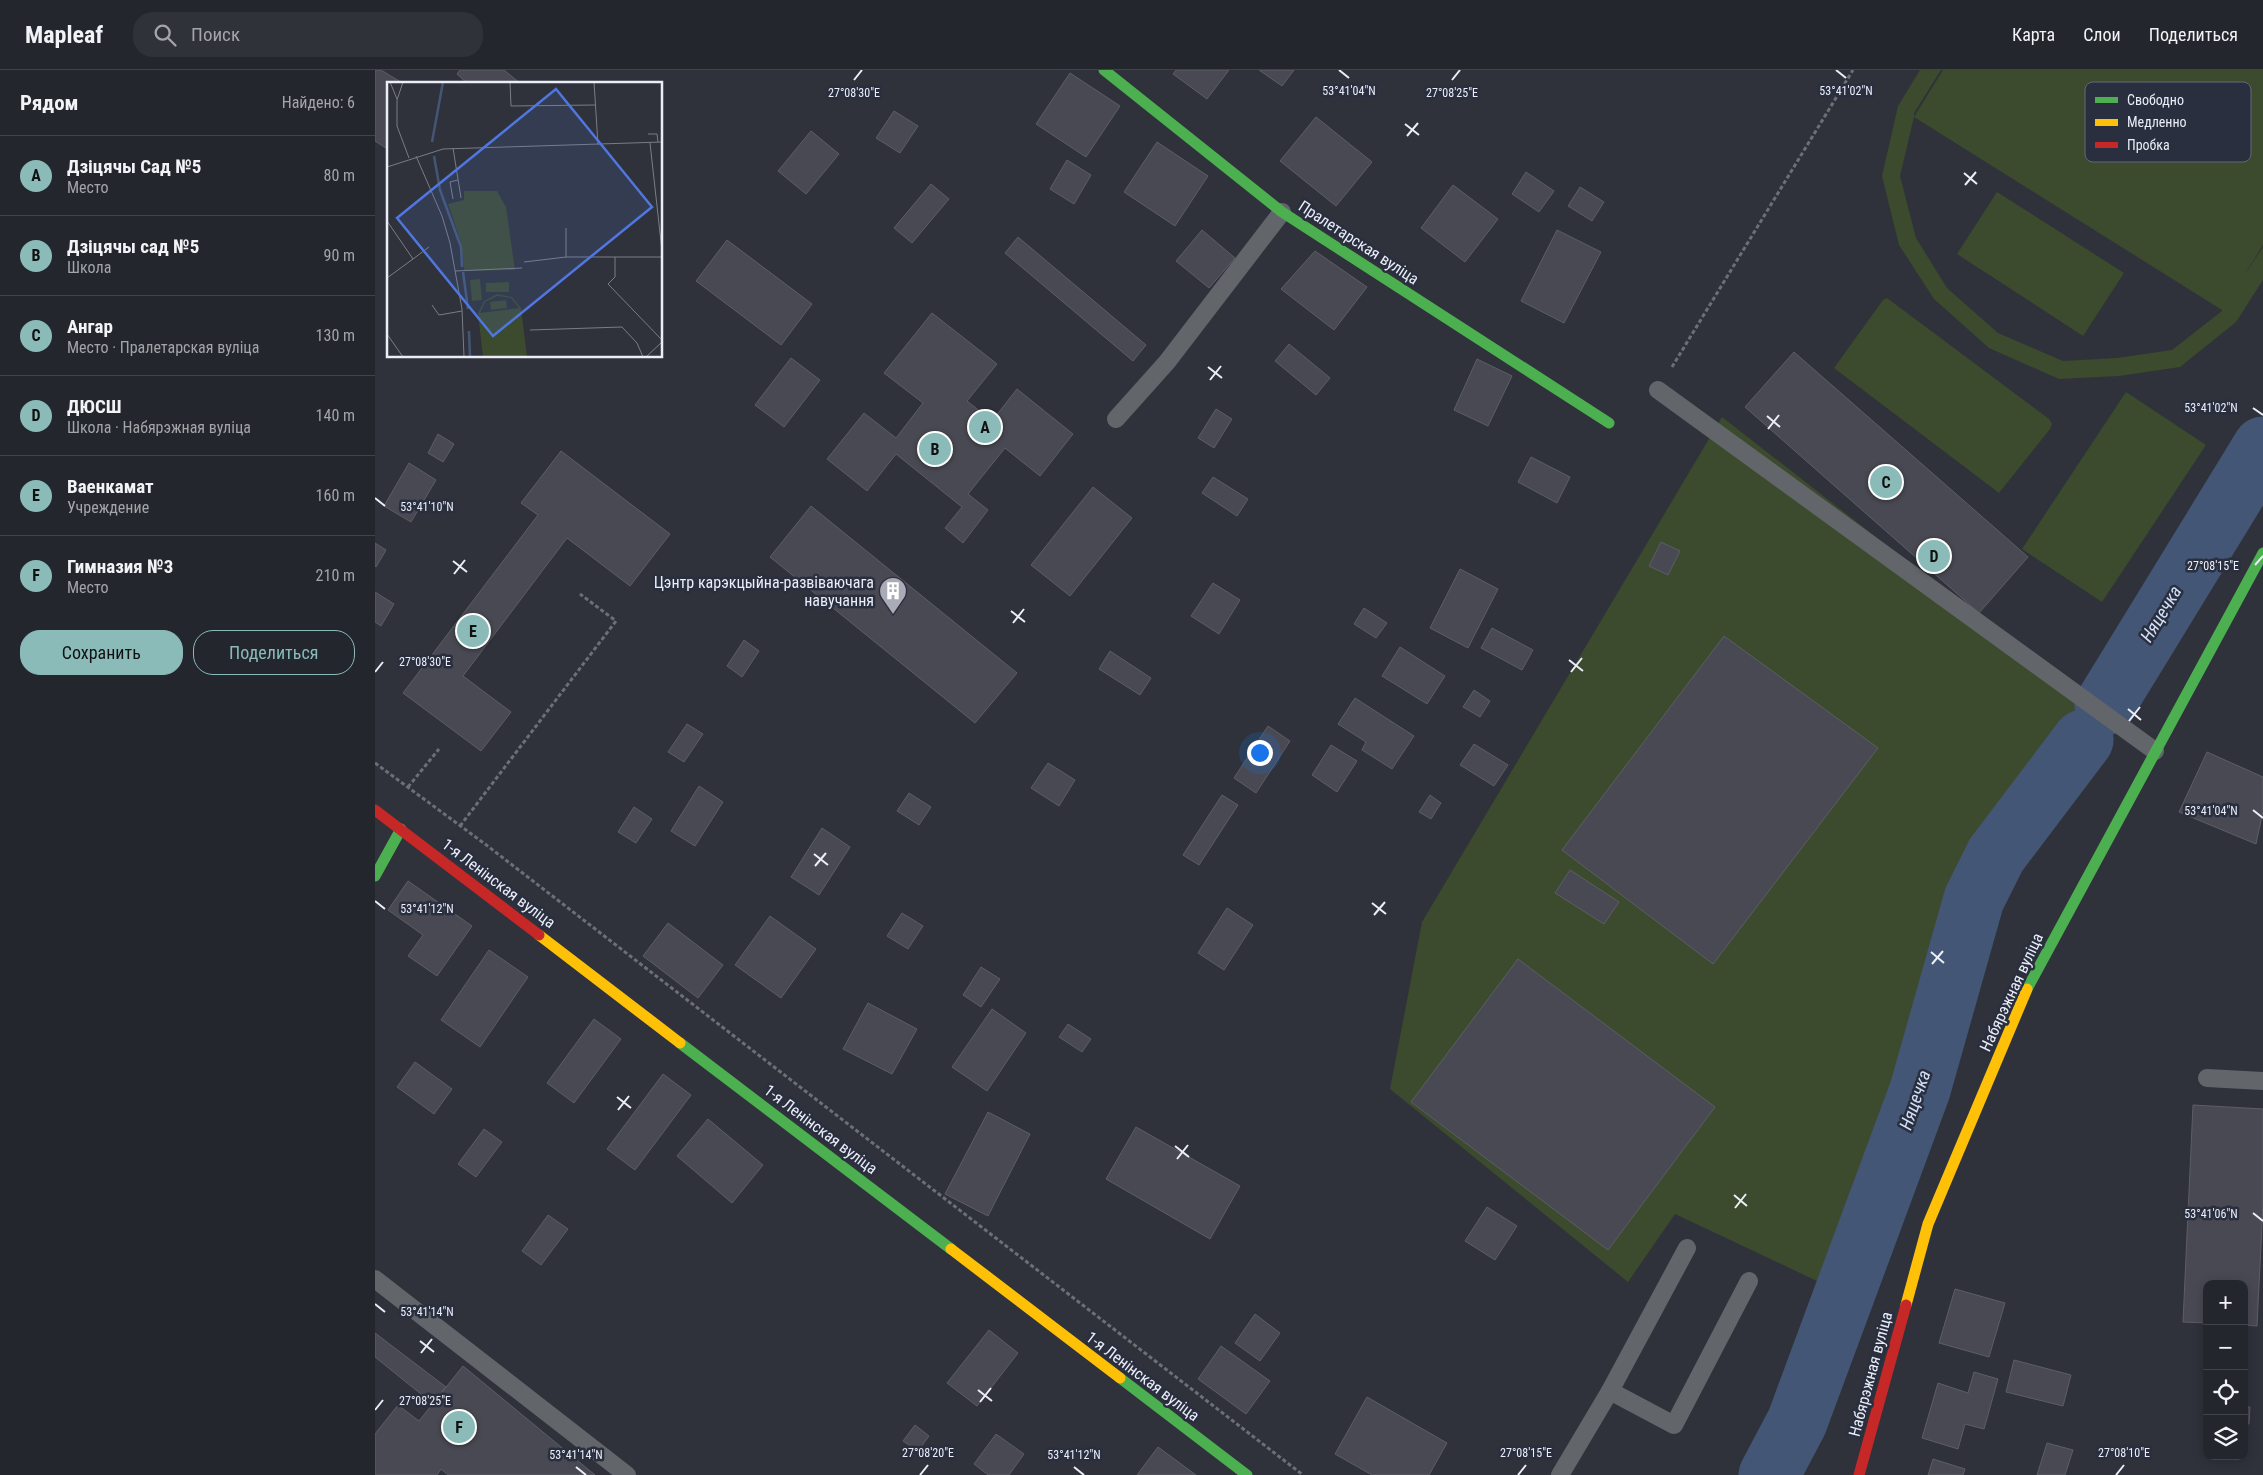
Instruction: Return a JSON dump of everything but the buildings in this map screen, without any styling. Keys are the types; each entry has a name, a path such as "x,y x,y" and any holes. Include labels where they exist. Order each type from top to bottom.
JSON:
{"street":[{"name":"Пралетарская вуліца","path":"1104,70 1282,212 1609,424"},
{"name":"Набярэжная вуліца","path":"1859,1475 1928,1224 2029,985 2263,553"},
{"name":"1-я Ленінская вуліца","path":"375,810 1247,1475"},
{"path":"375,876 401,829"}],"lane":[{"path":"1116,419 1167,362 1282,212"},
{"path":"1658,390 2155,751"},
{"path":"2207,1078 2263,1081"},
{"path":"1560,1475 1610,1392 1687,1248"},
{"path":"375,1279 627,1475"},
{"path":"1610,1392 1674,1425 1749,1281"}],"path":[{"path":"1658,390 1853,70"},
{"path":"460,826 616,621 580,594"},
{"path":"408,787 439,749"},
{"path":"375,763 460,826 1303,1475"}],"green space":[{"path":"1920,70 1941,70 1914,113 1914,117 1943,70 2263,70 2263,245 2243,277 2263,247 2263,280 2236,322 2180,367 2119,376 2059,379 1989,348 1934,299 1899,245 1882,176 1898,106","holes":["1914,117 2222,310 2172,350 2117,358 2063,361 1998,333 1947,288 1916,238 1900,176"]},
{"path":"1997,192 2124,273 2083,336 1957,254"},
{"path":"1887,298 2049,419 2052,424 1999,493 1834,368 1883,300"},
{"path":"2126,392 2206,445 2102,602 2022,549"},
{"path":"1722,417 2093,706 1995,829 1949,918 1898,1101 1817,1281 1675,1214 1628,1282 1390,1089 1422,922"}],"waterway":[{"name":"Няцечка","path":"2105,705 2263,447"},
{"name":"Няцечка","path":"1769,1475 1797,1422 1920,1090 1974,899 1996,855 2083,740"}],"traffic: fast":[{"path":"1104,70 1282,212 1609,423"},
{"path":"2027,989 2263,553"},
{"path":"375,876 401,829"},
{"path":"680,1043 951,1249"},
{"path":"1120,1378 1247,1475"}],"traffic: slow":[{"path":"539,935 680,1043"},
{"path":"1906,1305 1928,1224 2027,989"},
{"path":"951,1249 1120,1378"}],"traffic: jam":[{"path":"375,810 539,935"},
{"path":"1859,1475 1906,1305"}],"place":[{"name":"Дзіцячы Сад №5","path":"985,427"},
{"name":"Дзіцячы сад №5","path":"935,449"},
{"name":"Ангар","path":"1886,482"},
{"name":"ДЮСШ","path":"1934,556"},
{"name":"Цэнтр карэкцыйна-развіваючага навучання","path":"893,615"},
{"name":"Ваенкамат","path":"473,631"},
{"name":"Гимназия №3","path":"459,1427"}]}
